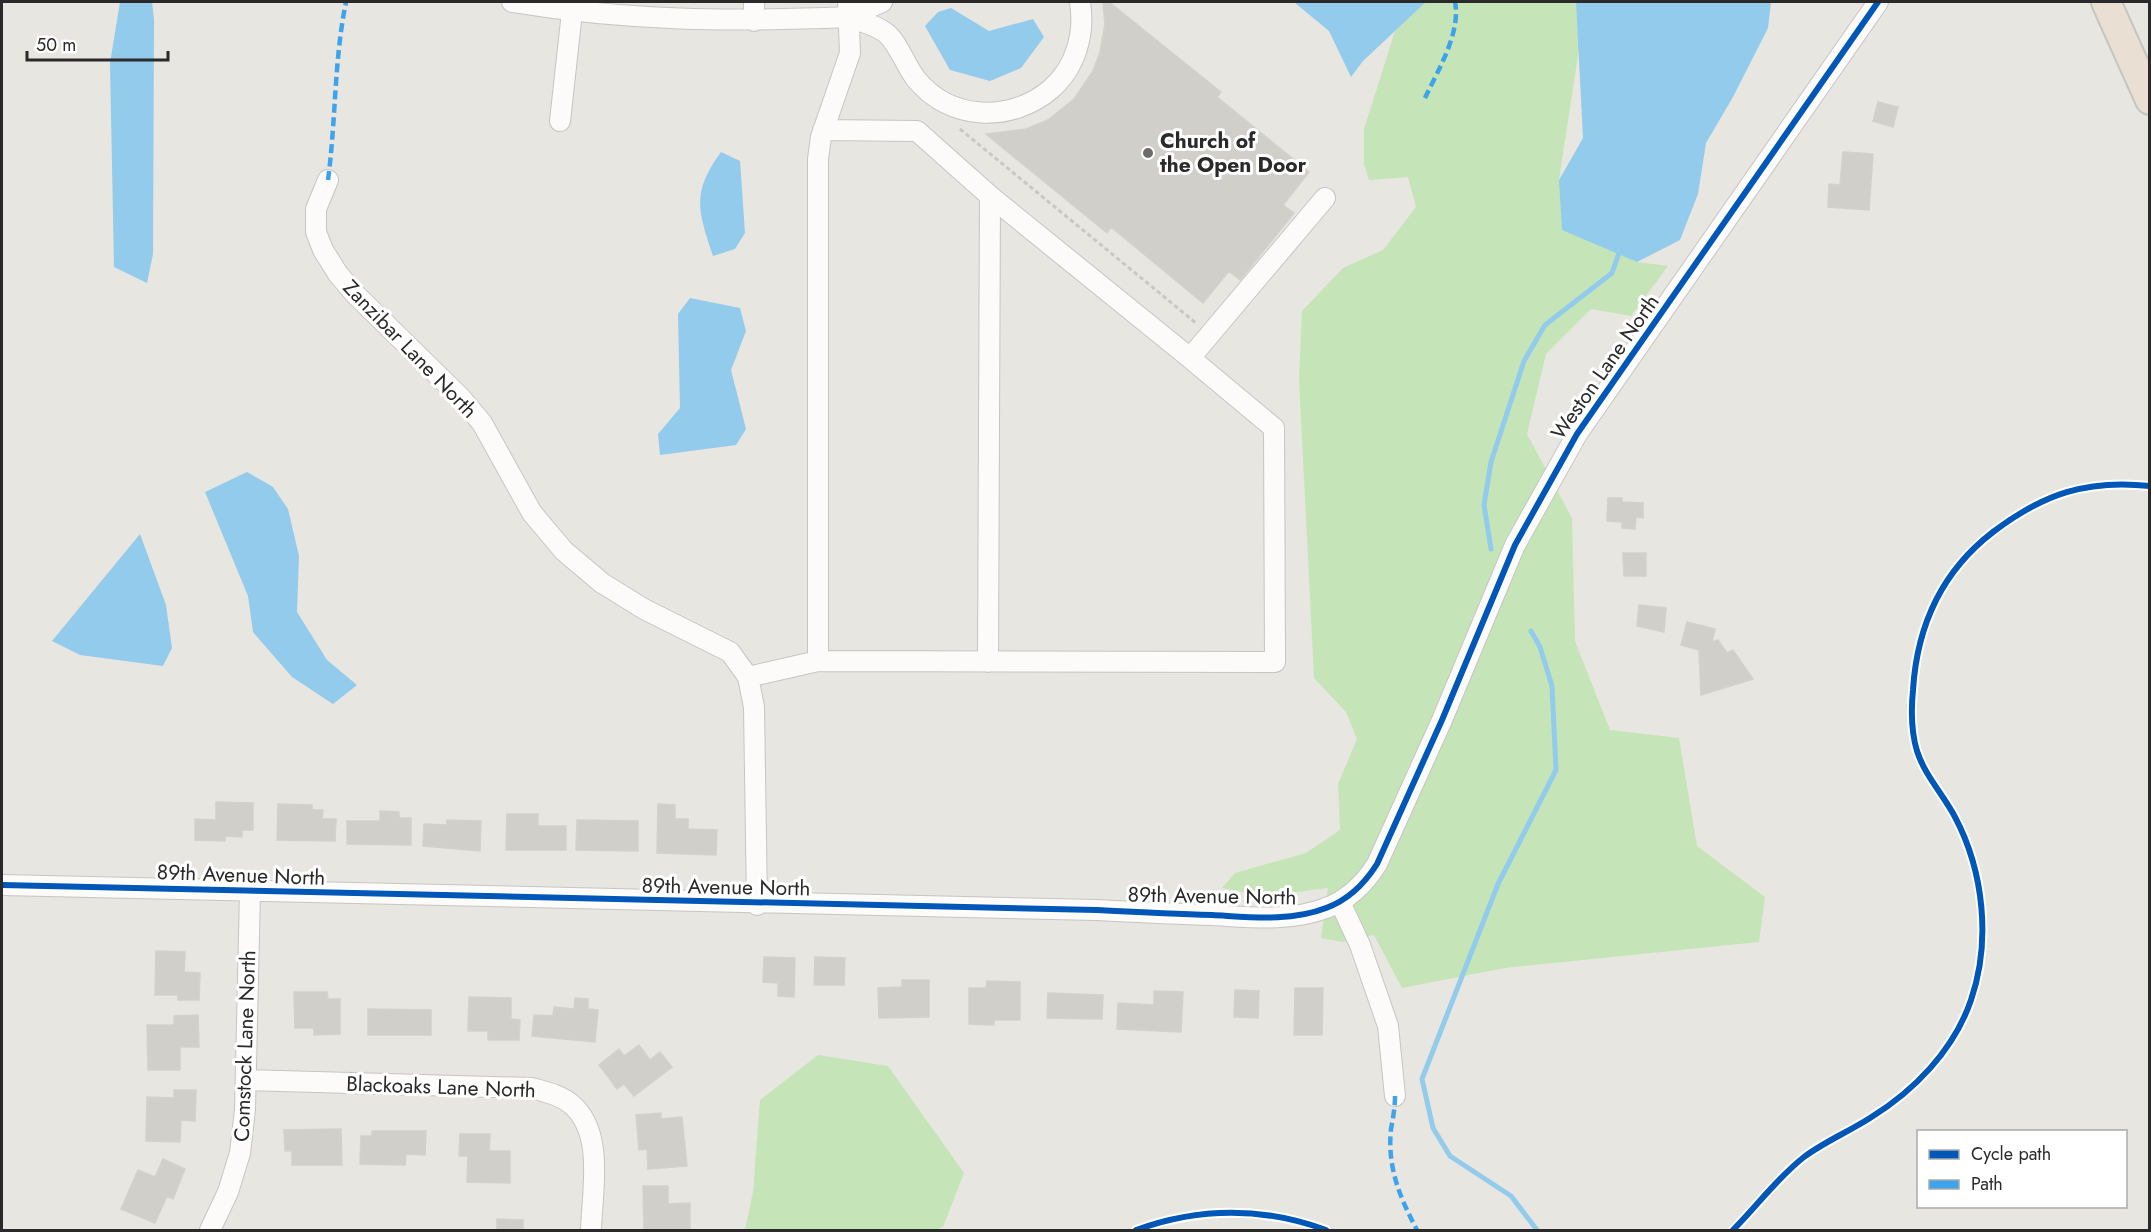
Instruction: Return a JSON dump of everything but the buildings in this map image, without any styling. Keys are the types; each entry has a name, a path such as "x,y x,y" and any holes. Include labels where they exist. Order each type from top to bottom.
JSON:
{"highway":[{"path":"2106,2 2150,100"}],"street":[{"path":"512,2 572,12 596,8 754,11 848,9 882,2"},
{"path":"848,9 886,34 915,78 935,97 965,110 988,114 1015,110 1031,103 1059,81 1073,60 1078,44 1081,28 1080,2"},
{"name":"Weston Lane North","path":"1340,902 1366,881 1377,864 1442,720 1515,545 1577,434 1878,2"},
{"path":"818,661 818,159 823,130 850,53 848,9"},
{"path":"560,121 572,12"},
{"path":"747,677 818,661 1275,662 1274,428 990,196 917,131 823,130"},
{"name":"Zanzibar Lane North","path":"328,180 319,196 315,221 323,250 355,294 461,398 482,423 538,521 564,551 602,583 644,609 730,652 747,677 754,707 757,904"},
{"path":"988,662 990,196"},
{"path":"1190,358 1325,198"},
{"name":"89th Avenue North","path":"2,885 1097,910 1268,917 1302,915 1340,902"},
{"name":"Comstock Lane North","path":"210,1230 228,1192 240,1153 247,1080 250,891"},
{"path":"1340,902 1360,945 1388,1026 1395,1096"},
{"name":"Blackoaks Lane North","path":"247,1080 532,1088 554,1094 571,1104 582,1116 590,1132 593,1152 591,1230"}],"path":[{"path":"954,124 1210,334"}],"green space":[{"path":"1426,2 1576,2 1579,49 1559,180 1637,262 1668,266 1631,316 1591,309 1546,354 1527,434 1572,518 1575,641 1610,730 1679,738 1697,846 1765,897 1759,942 1505,968 1402,988 1374,935 1342,942 1321,938 1328,888 1266,896 1222,888 1235,873 1306,853 1340,830 1338,784 1357,739 1346,712 1314,678 1299,380 1302,311 1343,268 1383,250 1416,207 1408,177 1369,180 1364,164 1364,129 1395,31"},
{"path":"818,1055 888,1066 964,1173 943,1227 935,1230 745,1230 753,1192 760,1100"}],"water":[{"path":"120,2 152,2 154,19 153,254 147,283 114,267 110,63"},
{"path":"1294,2 1426,2 1363,61 1351,77 1329,31"},
{"path":"1576,2 1771,2 1768,28 1733,97 1706,143 1698,194 1680,240 1637,262 1562,230 1559,180 1583,138"},
{"path":"951,8 989,31 1033,19 1044,37 1021,68 990,81 950,70 925,26 938,12"},
{"path":"721,152 740,161 745,233 735,249 713,256 704,227 700,202 705,179"},
{"path":"690,298 740,308 746,331 731,370 746,429 736,445 660,455 658,434 680,408 678,314"},
{"path":"247,472 273,487 288,509 299,556 297,612 327,660 357,685 333,704 292,677 253,632 248,596 205,492"},
{"path":"140,534 166,605 172,648 163,666 80,655 52,641"}],"waterway":[{"path":"1491,549 1484,505 1491,462 1524,361 1545,325 1612,273 1620,250"},
{"path":"1531,631 1540,647 1552,686 1556,770 1498,884 1422,1079 1433,1128 1450,1156 1511,1196 1537,1230"}],"marked path":[{"path":"328,180 339,46 346,2"},
{"path":"1425,98 1452,39 1456,14 1455,2"},
{"path":"1395,1096 1390,1143 1393,1169 1400,1194 1417,1230"}],"cycle path":[{"path":"2,885 1097,910 1255,917 1298,915 1334,905 1355,890 1377,864 1442,720 1515,545 1577,434 1878,2"},
{"path":"1733,1230 1794,1165 1886,1107 1917,1082 1931,1068 1954,1036 1971,1000 1981,955 1981,907 1978,884 1965,838 1955,817 1920,760 1913,728 1915,666 1926,622 1935,602 1959,565 1975,548 1993,532 2030,508 2048,499 2086,487 2127,484 2150,486"},
{"path":"1136,1230 1183,1217 1231,1213 1279,1217 1326,1230"}],"place":[{"name":"Church of the Open Door","path":"1148,153"}]}
